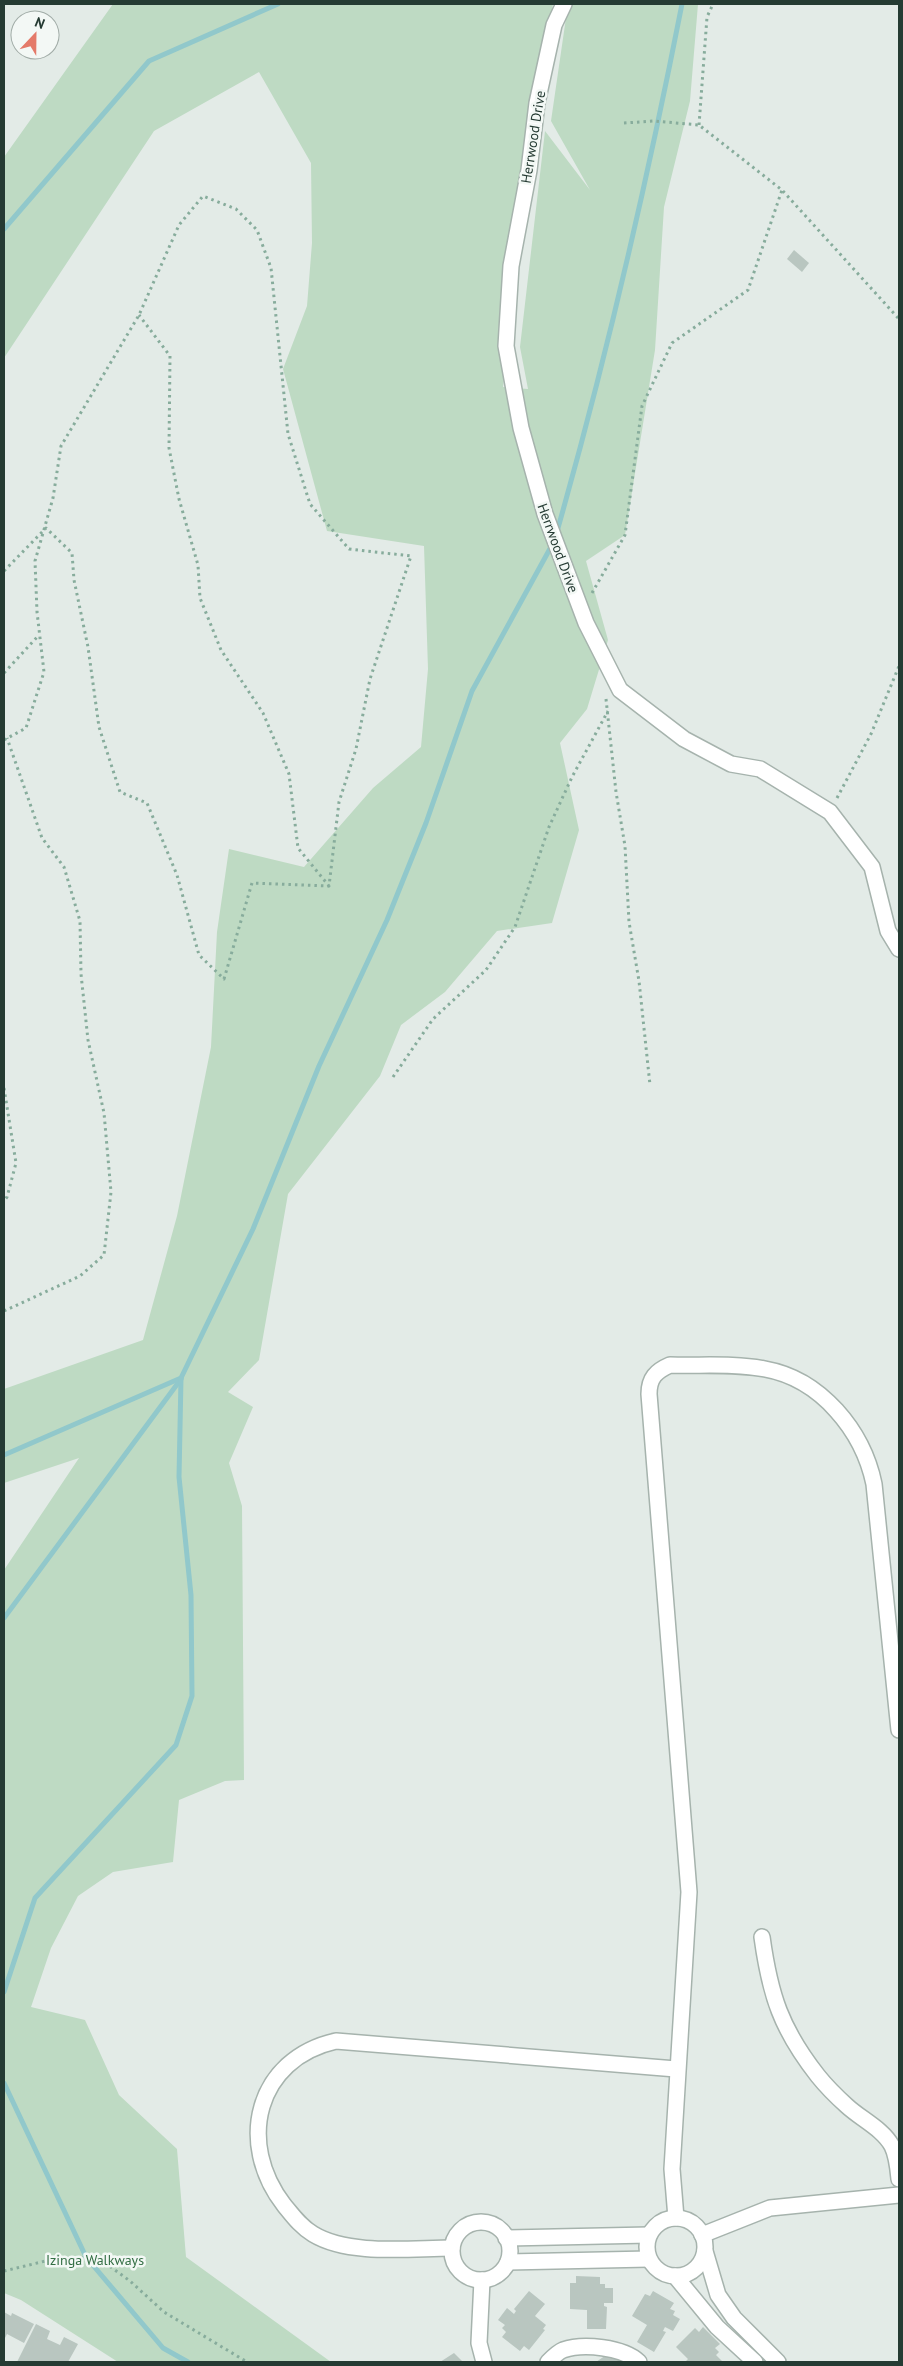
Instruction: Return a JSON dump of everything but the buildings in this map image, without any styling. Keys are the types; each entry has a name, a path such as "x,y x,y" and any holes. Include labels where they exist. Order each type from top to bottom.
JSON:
{"street":[{"name":"Herrwood Drive","path":"564,4 554,26 537,103 529,170 511,266 506,346 521,428 545,514 581,610 620,690 684,740 731,764 760,769 830,812 872,867 888,931 899,949"},
{"path":"676,2218 672,2169 676,2069 689,1892 649,1394 649,1384 653,1376 660,1369 670,1365 749,1366 768,1369 809,1386 830,1404 848,1424 860,1443 870,1466 874,1484 899,1730"},
{"path":"762,1937 768,1980 776,2008 791,2035 818,2076 846,2105 886,2137 897,2160 899,2179"},
{"path":"452,2248 352,2247 329,2242 298,2224 279,2199 260,2158 257,2134 260,2114 266,2093 276,2075 298,2057 319,2045 336,2041 676,2069"},
{"path":"702,2235 770,2208 899,2195"},
{"path":"705,2251 698,2266 692,2272 675,2276 660,2272 649,2259 646,2243 649,2235 660,2222 676,2218 692,2223 702,2235 718,2295 734,2318 778,2362"},
{"path":"479,2222 495,2226 506,2238 510,2254 508,2262 498,2274 482,2280 474,2279 460,2271 453,2256 452,2248 458,2233 471,2224 479,2222"},
{"path":"506,2238 649,2235"},
{"path":"508,2262 649,2259"},
{"path":"675,2276 717,2327 755,2362"},
{"path":"482,2280 479,2342 484,2362"},
{"path":"548,2362 562,2350 581,2347 610,2350 634,2358 639,2362"}],"path":[{"path":"699,125 708,17 713,4"},
{"path":"624,123 654,121 699,125 782,190 899,319"},
{"path":"581,610 625,535 642,406 646,396 672,343 748,290 782,190"},
{"path":"4,1311 80,1276 104,1255 111,1192 104,1113 88,1040 82,984 80,920 64,867 42,838 5,739 26,728 44,672 35,561 46,528 53,498 61,446 138,315 180,225 203,196 236,209 256,230 271,268 288,434 310,504 349,549 411,556 370,679 356,749 339,802 329,886"},
{"path":"138,315 170,356 169,448 179,499 198,564 200,598 221,650 263,713 288,774 298,848 329,886"},
{"path":"4,571 46,528"},
{"path":"46,528 72,553 74,580 88,647 99,727 120,792 147,803 177,875 199,955 224,979 252,883 329,886"},
{"path":"4,673 40,634"},
{"path":"830,812 871,734 899,666"},
{"path":"393,1077 433,1019 486,970 515,927 549,827 572,776 608,711 616,792 626,846 629,922 639,980 650,1085"},
{"path":"4,1088 16,1163 7,1197 4,1201"},
{"path":"4,2271 54,2259 97,2257 130,2281 164,2312 247,2362"}],"green space":[{"name":"Izinga Walkways","path":"113,4 553,4 537,103 503,387 528,389 520,347 545,131 590,190 551,121 568,4 698,4 690,101 664,207 655,350 625,535 586,561 608,640 587,709 560,743 579,830 552,923 497,931 445,992 401,1025 380,1076 288,1194 259,1360 228,1392 253,1407 229,1463 242,1506 244,1780 225,1781 179,1800 173,1862 113,1872 78,1896 51,1948 31,2007 85,2020 119,2095 177,2149 186,2257 331,2362 118,2362 21,2300 4,2293 4,1570 79,1458 4,1483 4,1389 143,1340 177,1216 211,1047 217,932 229,849 304,867 373,788 421,747 428,669 424,546 327,531 283,369 307,306 312,243 311,163 259,72 154,131 4,358 4,157"}],"waterway":[{"path":"4,229 149,61 278,4"},
{"path":"556,535 625,271 682,4"},
{"path":"4,1455 181,1378 253,1229 319,1066 387,920 426,823 472,691 552,545"},
{"path":"4,1992 35,1898 176,1745 192,1696 191,1595 179,1477 181,1378"},
{"path":"4,1618 181,1379"},
{"path":"4,2083 86,2257 163,2348 188,2362"}]}
